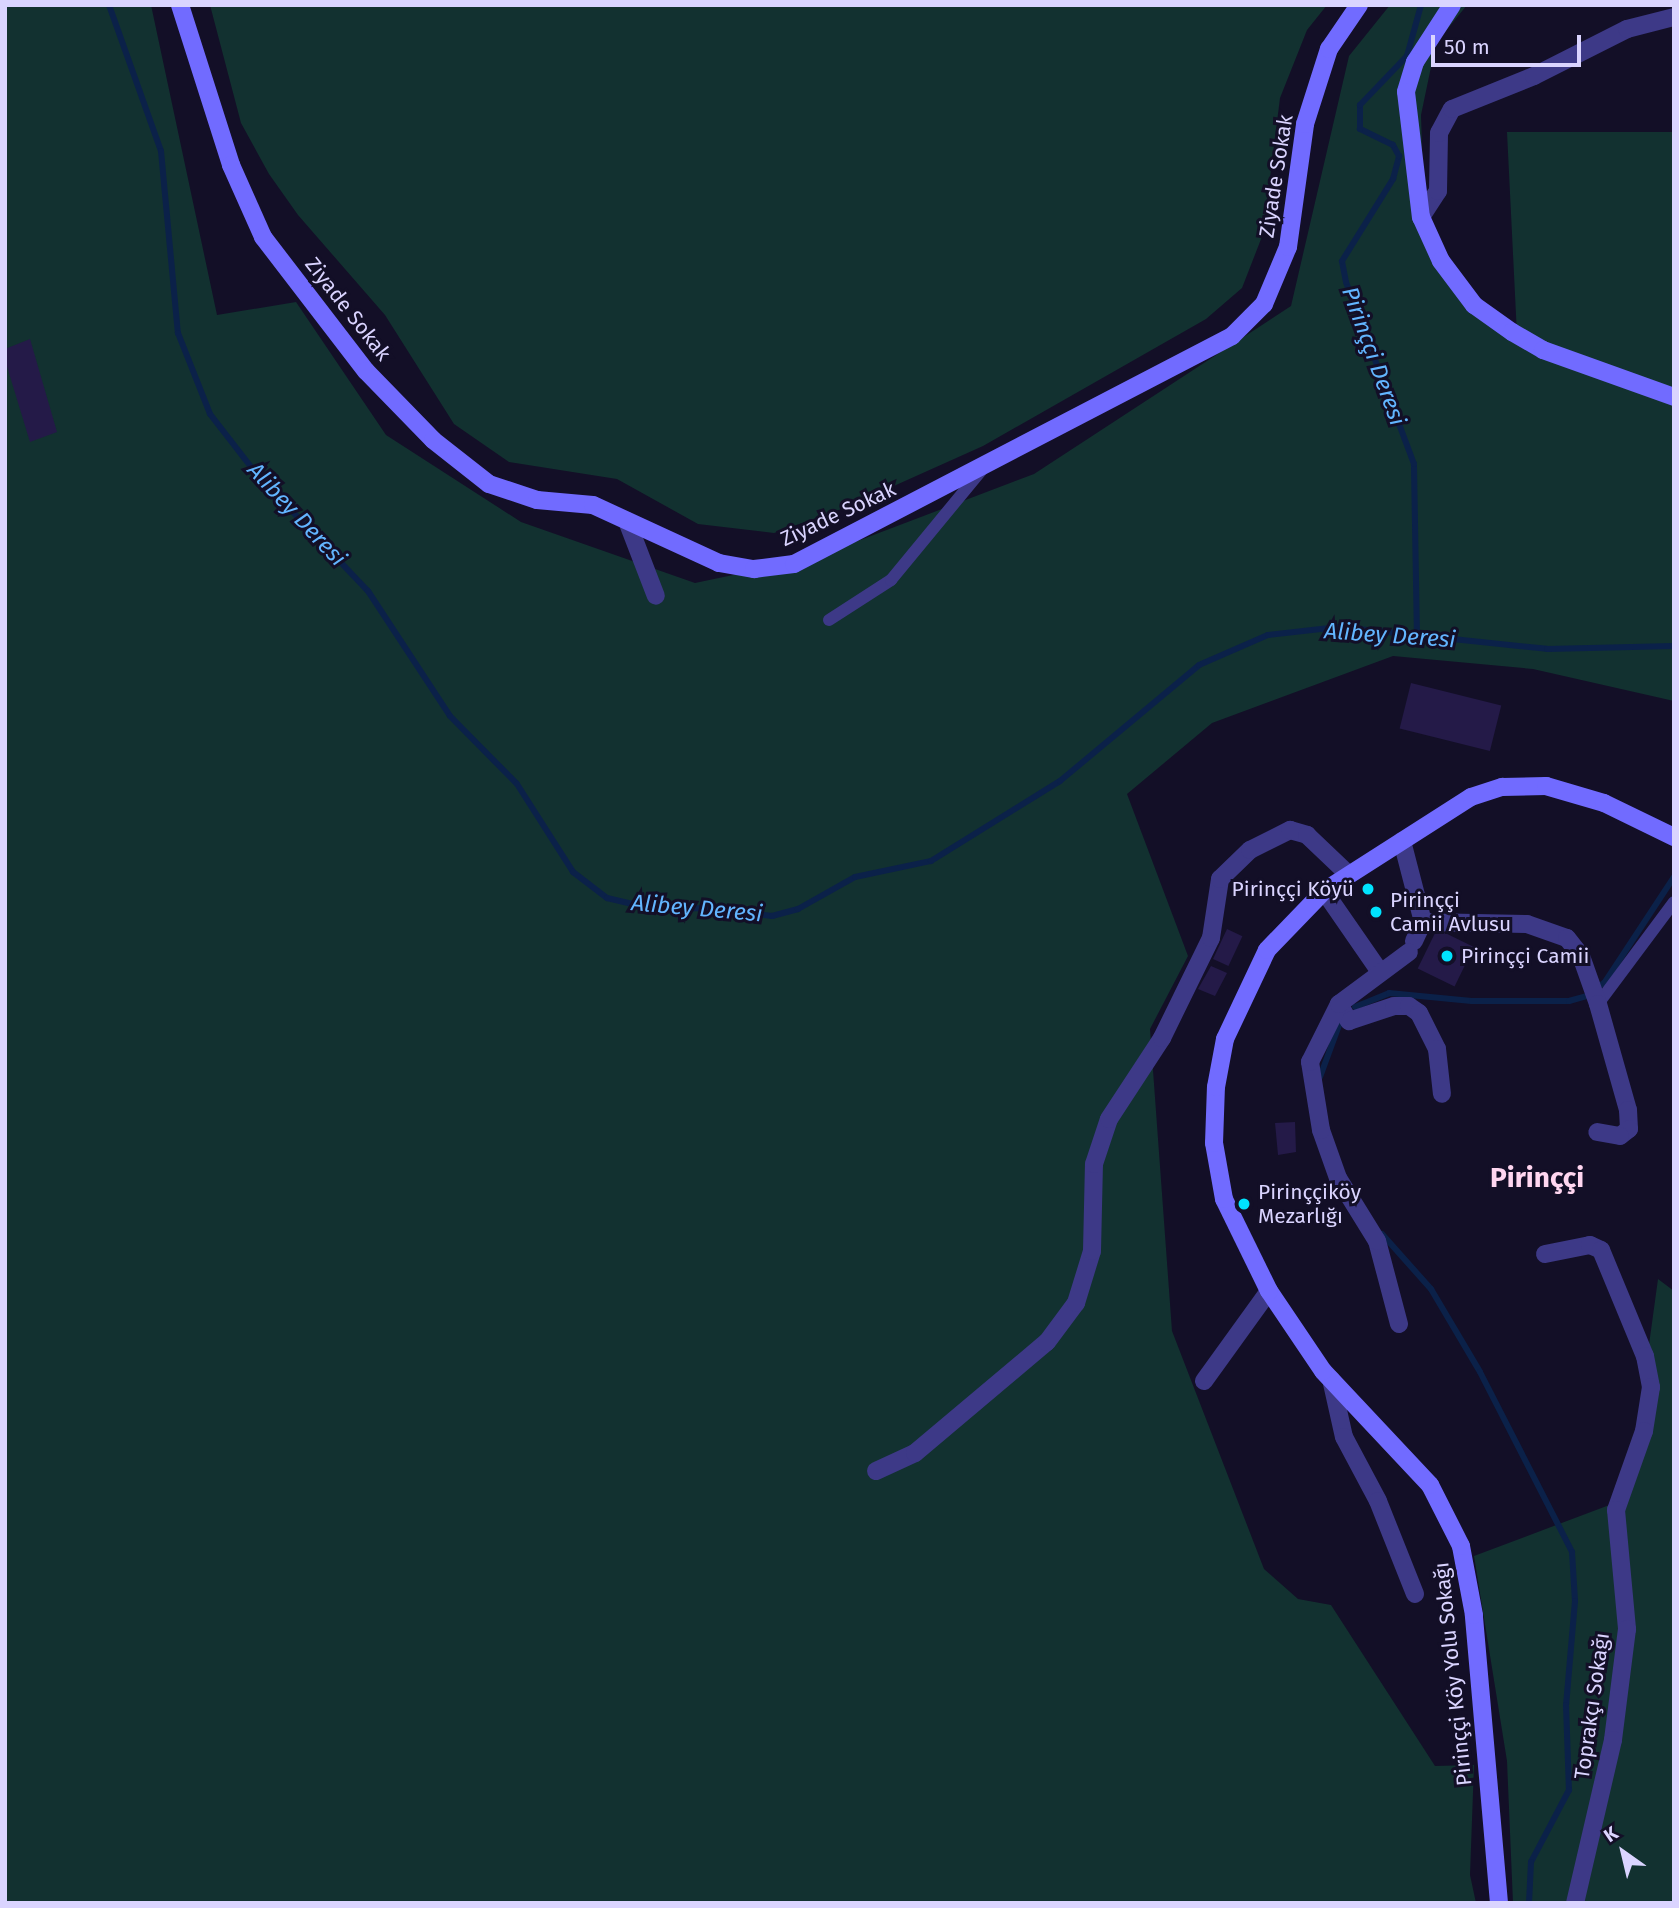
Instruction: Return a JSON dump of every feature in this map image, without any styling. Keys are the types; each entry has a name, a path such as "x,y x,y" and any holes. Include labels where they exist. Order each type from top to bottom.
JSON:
{"street":[{"name":"Ziyade Sokak","path":"180,5 231,165 262,237 366,372 433,440 489,484 537,500 593,505 719,563 754,569 794,564 1232,336 1265,303 1288,247 1305,124 1329,50 1359,5"},
{"path":"1451,6 1415,62 1406,92 1421,217 1441,261 1474,305 1543,349 1674,397"},
{"path":"1421,217 1438,191 1439,133 1452,109 1534,76 1627,29 1674,17"},
{"path":"627,521 656,596"},
{"name":"Pirinççi Köy Yolu Sokağı","path":"1499,1903 1474,1615 1461,1546 1430,1485 1331,1379 1269,1291 1224,1199 1214,1143 1216,1087 1225,1039 1267,950 1324,891 1471,797 1502,787 1546,786 1604,803 1674,837"},
{"path":"876,1471 915,1453 1047,1342 1076,1303 1092,1251 1094,1164 1109,1119 1162,1038 1211,938 1220,879 1250,850 1290,831 1307,835 1348,874"},
{"path":"1399,1324 1377,1241 1338,1178 1311,1085 1310,1062 1339,1004 1411,946 1423,922 1402,841"},
{"path":"1324,891 1380,972"},
{"path":"1423,922 1549,929 1567,938 1598,1004 1629,1129 1620,1136 1597,1132"},
{"path":"1339,1004 1349,1021 1394,1006 1409,1006 1419,1013 1437,1049 1442,1094"},
{"name":"Toprakçı Sokağı","path":"1545,1254 1590,1245 1601,1250 1645,1356 1650,1387 1644,1431 1616,1510 1627,1629 1613,1740 1575,1903"},
{"path":"1204,1381 1269,1291"},
{"path":"1331,1379 1344,1437 1378,1501 1415,1594"}],"lane":[{"path":"829,620 891,580 984,467"},
{"path":"1598,1004 1674,902"}],"green space":[{"path":"5,5 151,5 217,315 296,302 386,435 521,522 695,583 813,558 1034,474 1291,306 1349,56 1390,5 1467,5 1436,43 1421,115 1424,211 1463,288 1517,335 1507,132 1674,132 1674,701 1533,669 1393,656 1212,723 1127,794 1188,956 1150,1029 1172,1331 1264,1569 1298,1599 1331,1605 1435,1766 1474,1765 1470,1875 1476,1903 5,1903"},
{"path":"210,5 1327,5 1307,30 1280,98 1263,234 1242,288 1206,319 983,446 847,507 774,533 698,524 617,479 509,462 454,424 385,315 298,215 269,174 241,123"},
{"path":"1658,1279 1674,1291 1674,1903 1513,1903 1507,1761 1474,1556 1628,1498"}],"building":[{"path":"30,339 57,432 30,442 5,360 5,349"},
{"path":"1411,683 1501,705 1490,751 1400,729"},
{"path":"1227,929 1242,936 1228,966 1213,959"},
{"name":"Pirinççi Camii","path":"1437,929 1474,947 1455,987 1418,969"},
{"path":"1211,966 1227,973 1215,996 1198,989"},
{"path":"1295,1122 1296,1152 1278,1155 1275,1123"}],"waterway":[{"name":"Alibey Deresi","path":"109,5 161,151 178,333 210,414 255,472 368,591 450,716 517,784 573,872 607,898 654,909 712,908 772,916 798,909 855,877 931,861 1060,781 1199,665 1268,635 1339,627 1547,649 1674,646"},
{"name":"Pirinççi Deresi","path":"1417,638 1414,464 1346,282 1342,261 1393,179 1399,156 1393,145 1360,129 1360,105 1407,56 1421,5"},
{"path":"1355,1007 1389,993 1472,1001 1569,1001 1587,996 1605,982 1674,877"},
{"path":"1320,1077 1339,1025"},
{"path":"1382,1234 1431,1289 1480,1372 1572,1552 1575,1601 1566,1705 1569,1790 1531,1862 1529,1903"}],"place":[{"name":"Pirinççi Köyü","path":"1368,889"},
{"name":"Pirinççi Camii Avlusu","path":"1376,912"},
{"name":"Pirinççi Camii","path":"1447,956"},
{"name":"Pirinççiköy Mezarlığı","path":"1244,1204"}],"district":[{"name":"Pirinççi","path":"1537,1178"}]}
